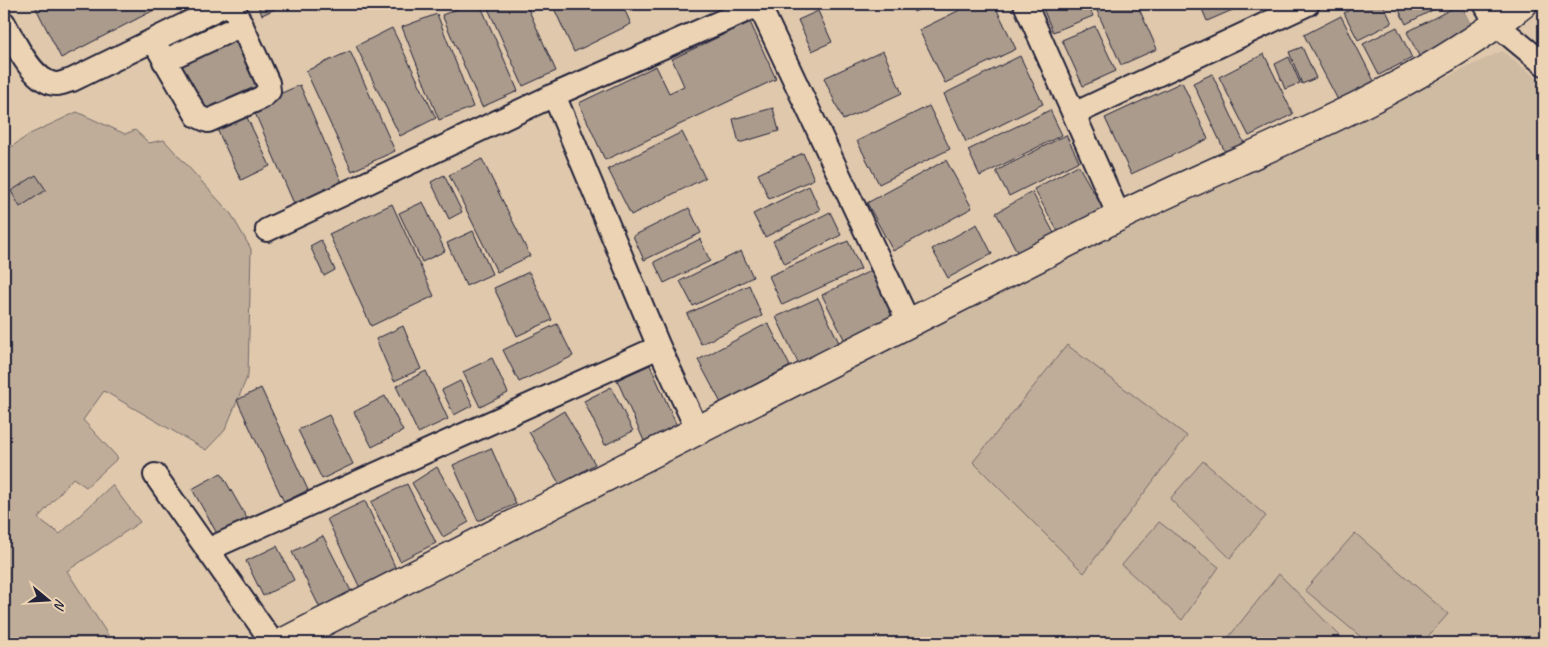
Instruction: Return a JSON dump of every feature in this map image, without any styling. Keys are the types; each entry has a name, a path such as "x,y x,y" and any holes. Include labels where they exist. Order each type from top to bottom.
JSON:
{"street":[{"path":"4,23 30,67 44,80 56,84 72,80 227,4"},
{"path":"153,40 197,116 208,121 261,98 269,91 268,83 232,4"},
{"path":"267,230 554,95 760,4 908,321"},
{"path":"1025,4 1119,216"},
{"path":"1074,114 1308,4"},
{"path":"282,643 908,321 1119,216 1380,96 1491,14 1523,4"},
{"path":"1491,14 1544,64"},
{"path":"164,60 242,26"},
{"path":"554,95 659,347 697,430"},
{"path":"207,550 659,347"},
{"path":"155,476 272,643"}],"shaded area":[{"path":"1502,51 1544,84 1544,643 304,643 530,527 985,302 1144,220"},
{"path":"77,112 125,134 135,130 149,143 164,140 231,214 251,249 248,375 225,430 206,450 104,391 83,420 118,458 86,487 73,478 38,518 60,534 112,485 140,522 67,571 113,643 4,643 4,152 30,134"},
{"path":"1067,345 1187,436 1084,573 973,462"},
{"path":"1203,461 1266,516 1230,558 1170,499"},
{"path":"1159,522 1219,567 1182,620 1122,565"},
{"path":"1355,533 1448,614 1422,643 1368,643 1305,590"},
{"path":"1279,574 1347,643 1224,643"}],"building":[{"path":"34,4 153,4 156,9 61,58"},
{"path":"257,4 286,4 262,15"},
{"path":"470,4 480,4 518,91 482,107 442,15"},
{"path":"486,4 526,4 556,71 523,86"},
{"path":"552,4 622,4 631,24 574,52"},
{"path":"910,4 931,4 914,12"},
{"path":"972,4 994,4 1016,49 945,83 919,30"},
{"path":"1041,4 1088,4 1093,16 1053,32"},
{"path":"1094,4 1137,4 1157,49 1121,65"},
{"path":"1200,4 1235,4 1237,8 1207,21"},
{"path":"1361,4 1383,4 1392,23 1358,40 1344,13"},
{"path":"1396,4 1444,4 1406,24"},
{"path":"1461,4 1474,30 1420,58 1407,32"},
{"path":"818,11 832,42 812,51 798,20"},
{"path":"437,14 473,107 439,120 402,27"},
{"path":"1341,16 1374,81 1338,100 1304,35"},
{"path":"750,22 776,79 605,160 579,103 656,66 669,93 684,86 672,59"},
{"path":"1095,26 1116,71 1083,86 1062,40"},
{"path":"1397,27 1412,58 1379,75 1363,44"},
{"path":"392,28 436,118 400,136 356,46"},
{"path":"237,31 266,86 205,117 177,61"},
{"path":"1302,47 1316,78 1302,84 1289,52"},
{"path":"350,51 395,151 352,171 306,71"},
{"path":"883,51 902,93 843,120 824,78"},
{"path":"1264,54 1293,114 1249,136 1219,77"},
{"path":"1020,56 1043,104 966,142 944,94"},
{"path":"1289,57 1300,83 1285,89 1275,64"},
{"path":"1212,74 1244,143 1225,152 1193,83"},
{"path":"1182,82 1208,139 1131,174 1105,118"},
{"path":"300,85 343,185 295,206 252,106"},
{"path":"929,106 950,149 879,184 857,141"},
{"path":"773,108 779,131 739,143 733,119"},
{"path":"1050,110 1062,135 980,176 968,150"},
{"path":"244,111 270,166 241,180 215,125"},
{"path":"682,132 705,178 631,215 608,169"},
{"path":"1066,135 1079,161 1009,196 996,171"},
{"path":"803,153 814,179 769,199 758,174"},
{"path":"482,159 530,256 497,272 449,175"},
{"path":"946,160 972,208 893,251 867,203"},
{"path":"1078,165 1105,212 1061,237 1034,189"},
{"path":"36,175 46,190 20,207 11,191"},
{"path":"444,175 462,212 449,219 431,182"},
{"path":"809,186 820,210 765,237 753,214"},
{"path":"1032,192 1056,237 1020,257 996,213"},
{"path":"423,202 445,251 422,262 399,213"},
{"path":"392,204 434,296 371,326 329,234"},
{"path":"689,208 701,233 644,260 633,236"},
{"path":"830,212 841,235 785,264 773,241"},
{"path":"977,224 992,254 948,278 932,249"},
{"path":"473,231 492,274 466,286 447,243"},
{"path":"700,239 710,261 664,283 654,262"},
{"path":"321,240 335,270 324,276 310,246"},
{"path":"848,241 861,269 782,305 769,276"},
{"path":"741,251 753,277 693,306 680,281"},
{"path":"872,270 894,316 845,341 822,295"},
{"path":"529,272 552,320 517,336 494,288"},
{"path":"749,285 762,316 701,344 687,314"},
{"path":"818,298 840,345 799,365 776,317"},
{"path":"768,323 790,366 721,403 698,360"},
{"path":"557,324 573,356 519,382 503,350"},
{"path":"403,326 421,369 394,381 376,339"},
{"path":"492,358 508,393 480,407 463,372"},
{"path":"650,365 677,426 644,441 617,380"},
{"path":"426,371 448,419 418,433 396,386"},
{"path":"460,381 473,405 454,415 442,390"},
{"path":"611,387 633,431 605,445 584,401"},
{"path":"261,388 308,490 284,502 237,400"},
{"path":"385,396 403,431 372,447 354,412"},
{"path":"564,411 595,464 560,485 529,432"},
{"path":"329,415 353,464 322,479 298,430"},
{"path":"491,448 516,504 478,521 453,465"},
{"path":"437,467 469,522 443,537 412,483"},
{"path":"221,473 249,522 220,539 192,489"},
{"path":"407,484 436,543 400,561 371,502"},
{"path":"365,501 397,571 360,588 327,519"},
{"path":"323,536 353,595 321,610 292,552"},
{"path":"277,546 294,580 263,596 246,561"}]}
